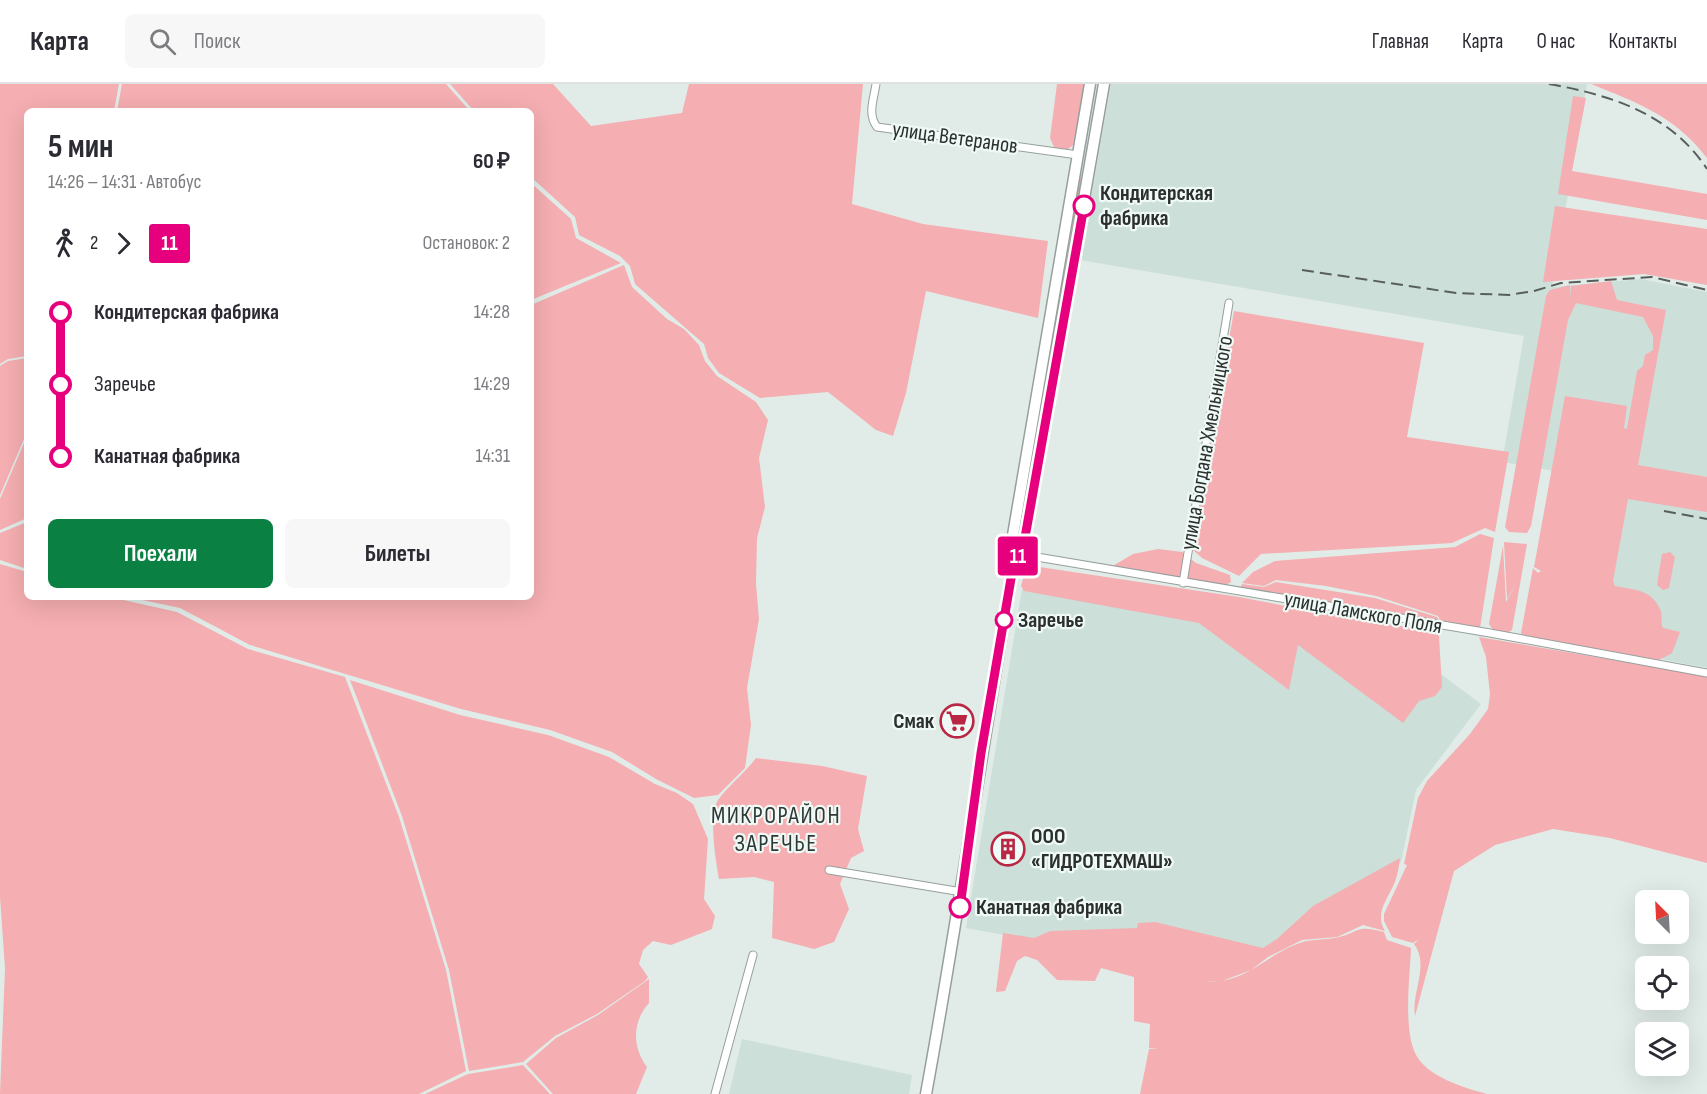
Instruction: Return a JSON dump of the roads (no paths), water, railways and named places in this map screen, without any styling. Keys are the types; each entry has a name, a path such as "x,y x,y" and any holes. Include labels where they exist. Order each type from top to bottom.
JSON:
{"main road":[{"path":"926,1094 962,892 981,753 1013,567 1012,541 1090,84"},
{"path":"1013,567 1024,543 1104,84"},
{"path":"1078,157 1091,161"},
{"path":"1058,271 1072,273"}],"street":[{"name":"улица Ветеранов","path":"876,84 871,111 872,120 877,127 1078,157"},
{"name":"улица Богдана Хмельницкого","path":"1183,583 1229,303"},
{"name":"улица Ламского Поля","path":"1019,554 1490,633 1707,673"},
{"path":"829,870 921,888 962,892"},
{"path":"715,1094 753,955"}],"railway":[{"path":"1549,84 1595,94 1638,110 1676,134 1707,169"},
{"path":"1302,270 1456,293 1509,295 1561,283 1652,277 1707,290"},
{"path":"1664,511 1707,519"}],"place":[{"name":"Кондитерская фабрика","path":"1084,206"},
{"name":"Заречье","path":"1004,620"},
{"name":"Смак","path":"957,721"},
{"name":"ООО «ГИДРОТЕХМАШ»","path":"1008,849"},
{"name":"Канатная фабрика","path":"960,907"}],"district":[{"name":"МИКРОРАЙОН ЗАРЕЧЬЕ","path":"776,829"}]}
